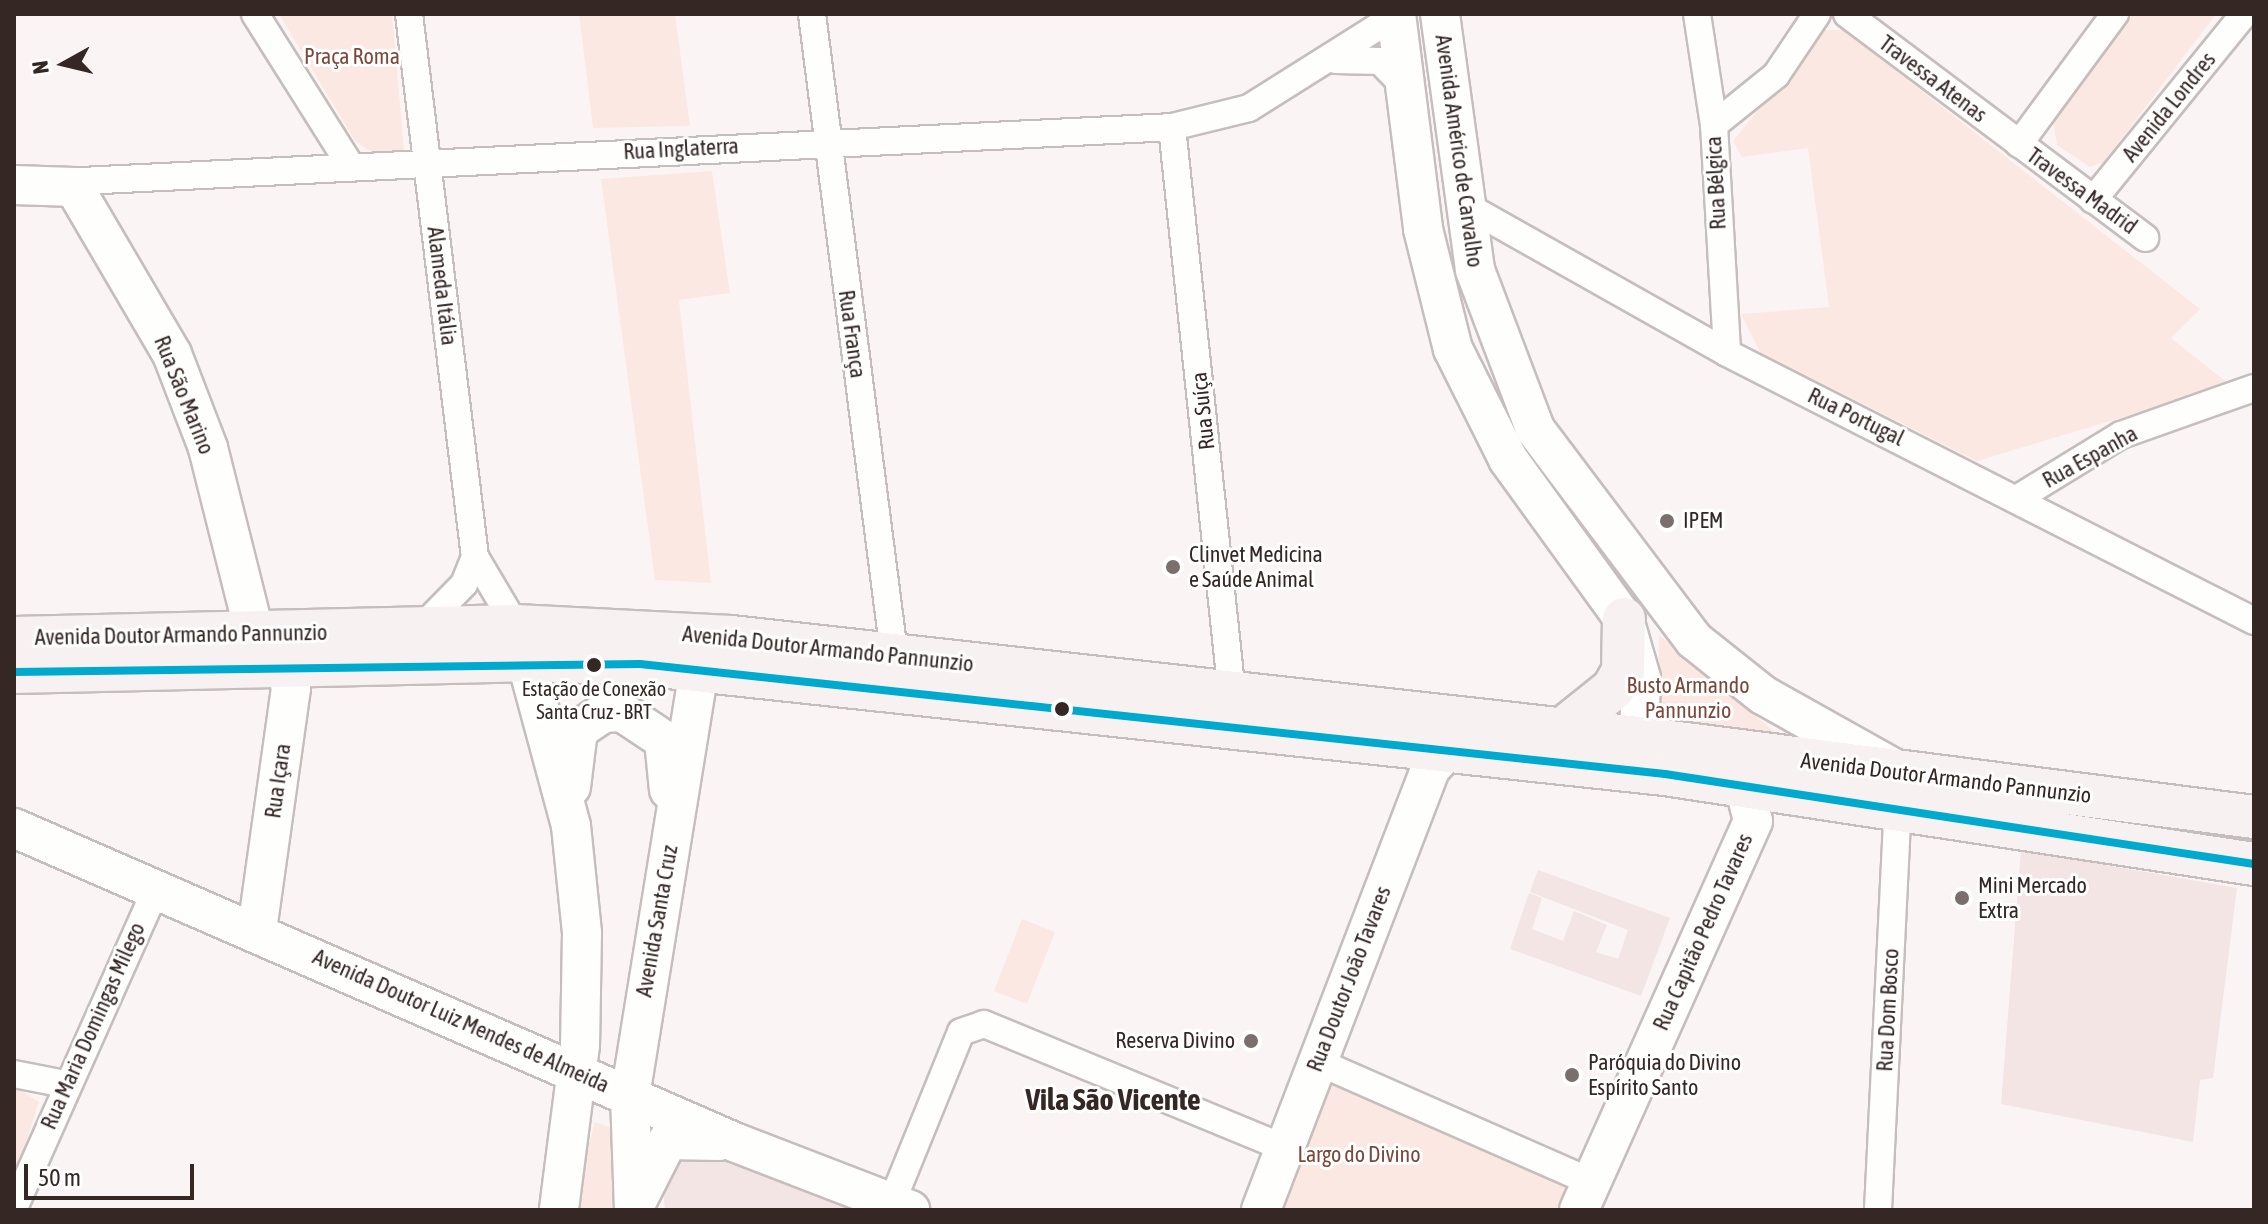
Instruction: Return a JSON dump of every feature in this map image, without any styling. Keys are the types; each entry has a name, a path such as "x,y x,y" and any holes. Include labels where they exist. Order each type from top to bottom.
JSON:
{"main road":[{"name":"Avenida Américo de Carvalho","path":"1413,23 1405,87 1423,229 1453,349 1508,459 1624,619 1641,678 1639,738"},
{"name":"Avenida Américo de Carvalho","path":"1413,23 1463,204 1488,313 1535,429 1655,598 1694,640 1763,695 1896,792"},
{"name":"Rua Inglaterra","path":"14,185 61,182"},
{"name":"Rua São Marino","path":"61,182 85,201 172,354 208,448 274,644"},
{"path":"1563,729 1613,689 1623,671 1624,619"},
{"name":"Avenida Doutor Armando Pannunzio","path":"14,672 420,629 523,643"},
{"name":"Avenida Doutor Armando Pannunzio","path":"14,638 274,644 523,643 703,652 894,653 1232,695 1639,738 2254,864"},
{"path":"523,643 571,826"},
{"name":"Rua Içara","path":"257,930 274,644"},
{"name":"Avenida Doutor Armando Pannunzio","path":"703,652 1445,753 1744,784 2194,812 2254,820"},
{"name":"Avenida Santa Cruz","path":"634,1210 630,1096 703,652"},
{"path":"559,1210 578,1071 582,933 571,826 571,750 578,730 603,713 622,712 653,727 664,740 670,785 637,992 640,1021"},
{"path":"1639,738 1665,774"},
{"name":"Rua Doutor João Tavares","path":"1261,1210 1430,769 1445,753"},
{"name":"Rua Capitão Pedro Tavares","path":"1585,1196 1753,821 1744,784"},
{"name":"Avenida Doutor Luiz Mendes de Almeida","path":"14,828 257,930 734,1142 901,1206"},
{"name":"Avenida Santa Cruz","path":"634,1210 668,1140 734,1142"}],"street":[{"path":"255,14 350,165"},
{"name":"Alameda Itália","path":"409,14 475,557 523,643"},
{"name":"Rua França","path":"812,14 894,653"},
{"name":"Rua Bélgica","path":"1697,14 1714,125 1727,353"},
{"path":"1714,125 1776,75 1817,14"},
{"name":"Travessa Atenas","path":"1847,14 2019,144"},
{"path":"2019,144 2115,14"},
{"name":"Avenida Londres","path":"2093,200 2244,14"},
{"name":"Rua Inglaterra","path":"61,182 426,161 1172,127 1249,108 1333,60 1413,23"},
{"name":"Rua Inglaterra","path":"1333,60 1362,55 1413,23"},
{"path":"1362,55 1387,64 1405,87"},
{"name":"Rua Suíça","path":"1172,127 1232,695"},
{"name":"Travessa Madrid","path":"2019,144 2145,238"},
{"name":"Rua Portugal","path":"1463,204 1727,353 2018,498 2254,621"},
{"name":"Rua Espanha","path":"2018,498 2121,435 2254,388"},
{"path":"420,629 464,584 475,557"},
{"name":"Rua Dom Bosco","path":"1878,1210 1897,828 1896,792"},
{"name":"Rua Maria Domingas Milego","path":"15,1205 65,1084 156,889"},
{"path":"901,1206 961,1032 984,1024 1285,1148"},
{"path":"1318,1062 1585,1196"},
{"path":"14,1074 65,1084"}],"shaded area":[{"path":"2021,850 2237,888 2213,1078 2200,1080 2193,1142 2001,1104"},
{"path":"1538,870 1670,918 1641,996 1510,949 1529,893 1542,898 1532,929 1563,941 1574,911 1607,925 1596,952 1618,959 1628,930 1530,892"},
{"path":"711,1148 859,1210 665,1210 663,1188 680,1154"}],"green space":[{"name":"Praça Roma","path":"279,14 392,14 404,150 374,154 355,141"},
{"path":"579,14 675,14 690,126 593,128"},
{"path":"2133,14 2216,14 2104,162 2090,167 2057,145 2053,120"},
{"path":"1824,30 1844,30 2200,309 2171,338 2230,385 1977,461 1760,352 1741,314 1829,307 1808,148 1742,157 1733,141"},
{"path":"712,171 730,293 679,300 711,583 655,580 601,179"},
{"name":"Busto Armando Pannunzio","path":"1659,635 1783,739 1657,725"},
{"path":"1022,919 1055,932 1027,1004 994,991"},
{"name":"Largo do Divino","path":"1337,1084 1567,1187 1562,1210 1279,1210 1327,1088"},
{"path":"14,1086 39,1102 14,1178"},
{"path":"595,1122 618,1130 621,1210 572,1210"}],"transit line":[{"path":"14,672 640,664 1665,774 2254,864"}],"place":[{"name":"IPEM","path":"1667,521"},
{"name":"Clinvet Medicina e Saúde Animal","path":"1173,567"},
{"name":"Estação de Conexão Santa Cruz - BRT","path":"594,665"},
{"name":"Mini Mercado Extra","path":"1962,898"},
{"name":"Reserva Divino","path":"1251,1041"},
{"name":"Paróquia do Divino Espírito Santo","path":"1572,1075"}],"district":[{"name":"Vila São Vicente","path":"1113,1099"}]}
